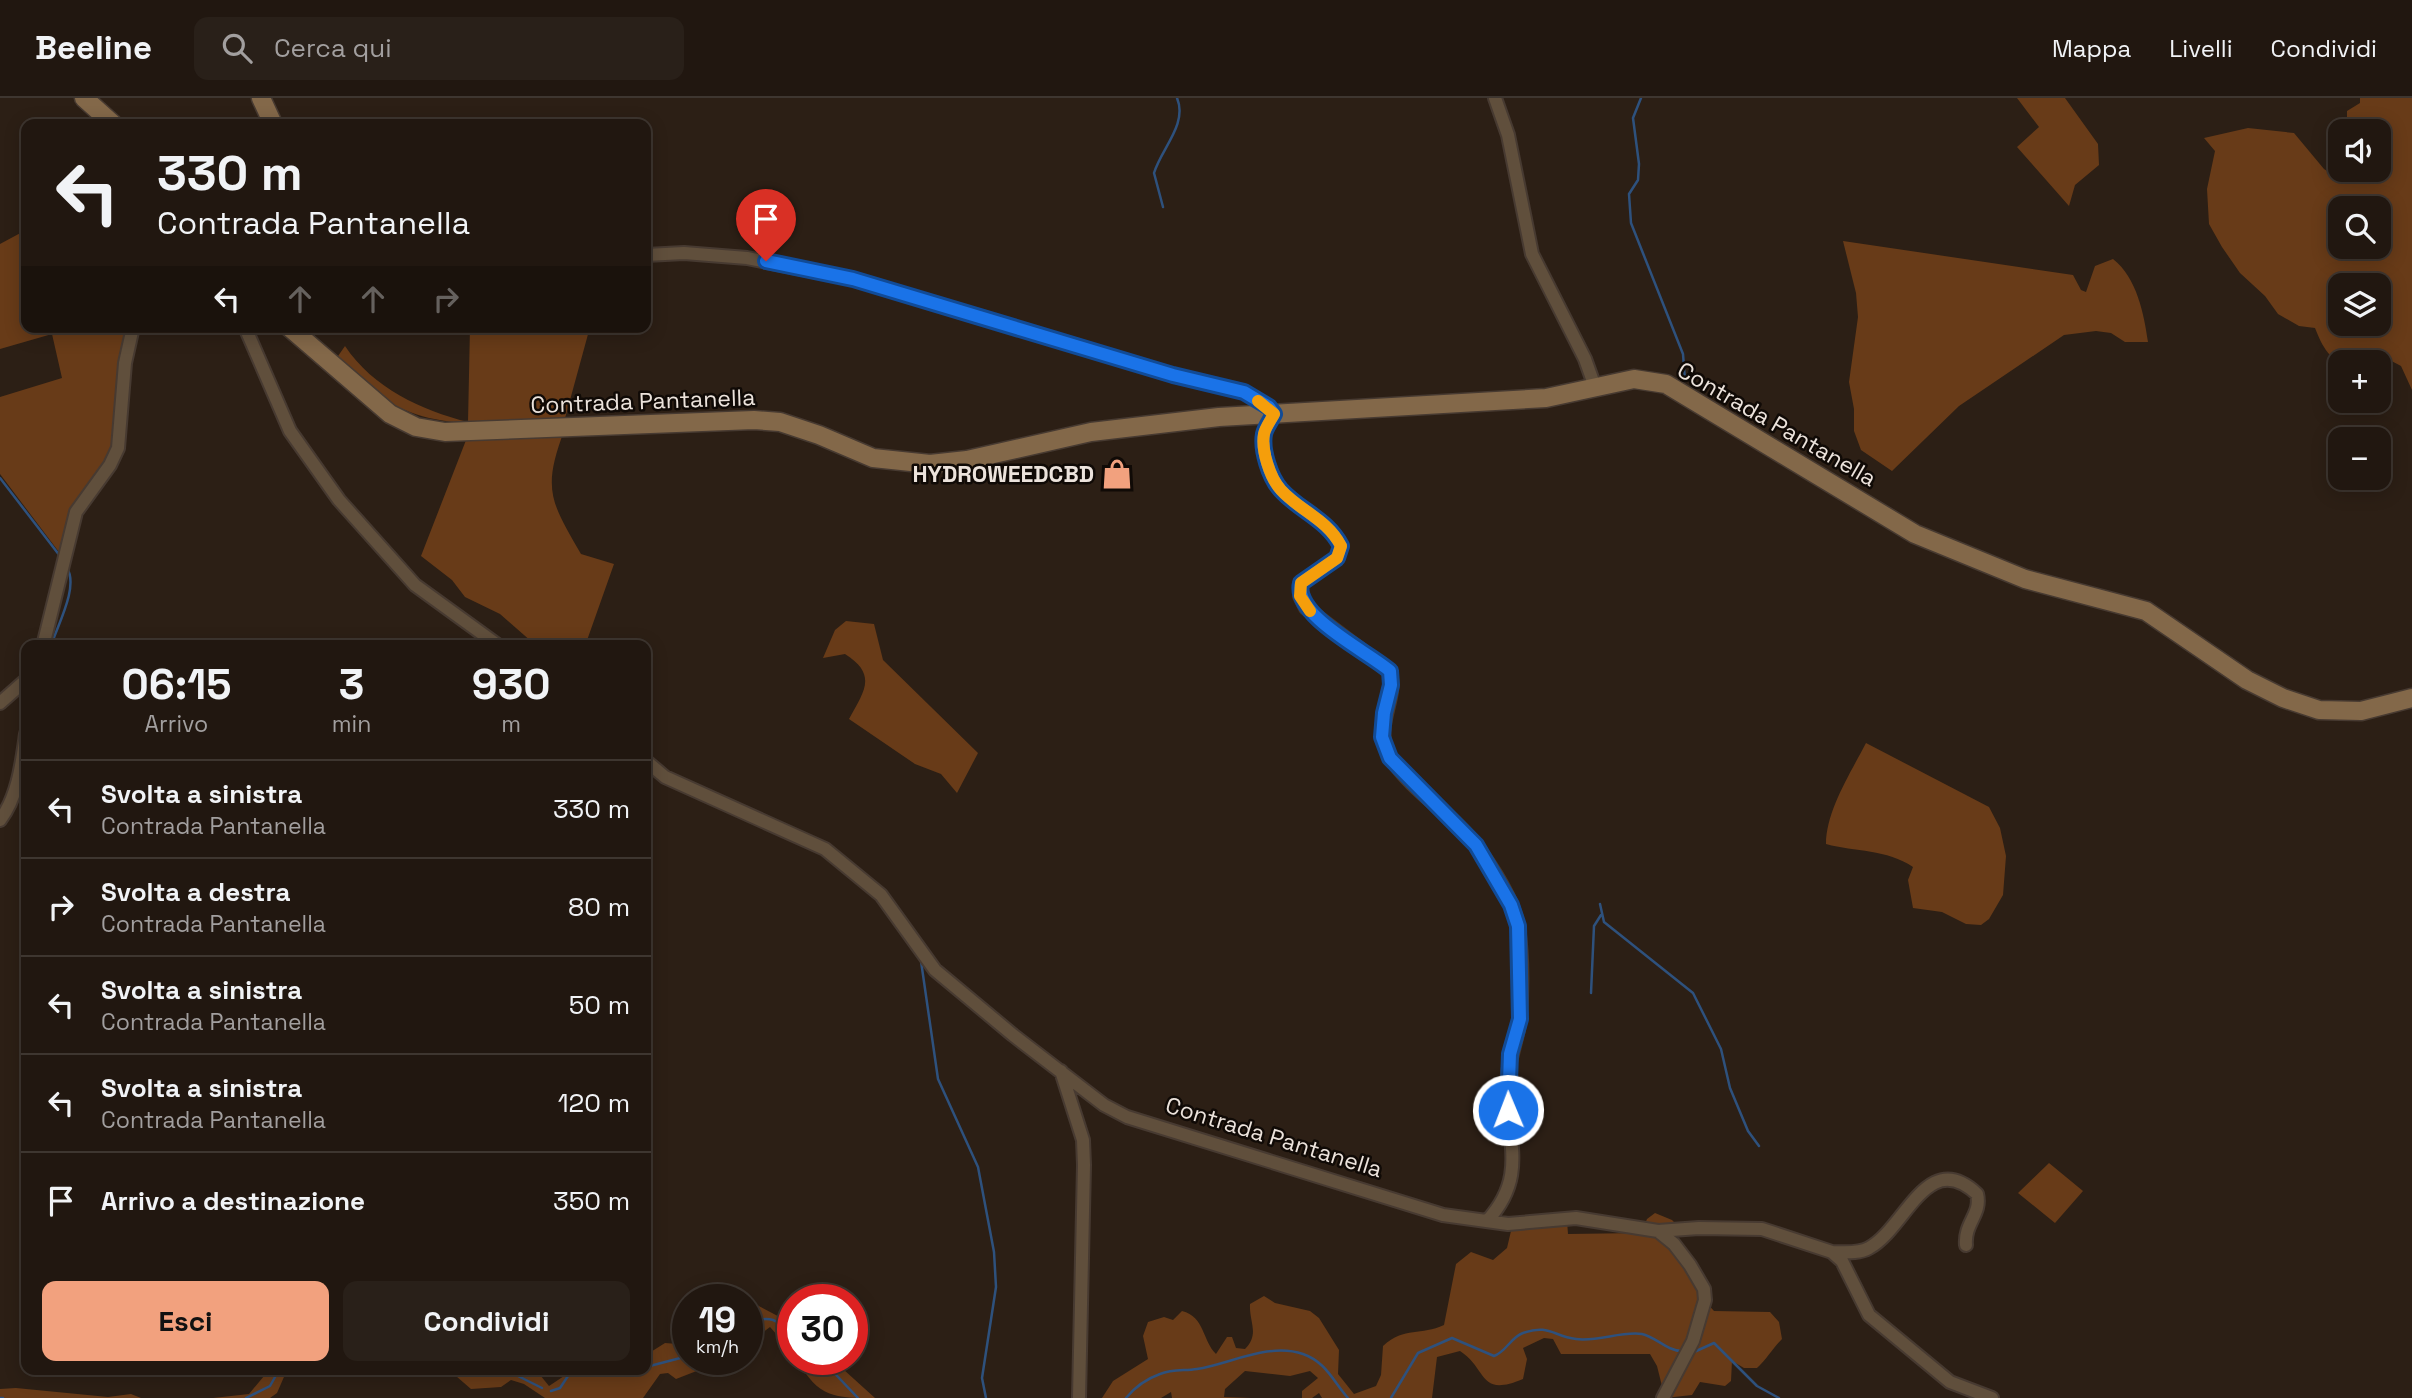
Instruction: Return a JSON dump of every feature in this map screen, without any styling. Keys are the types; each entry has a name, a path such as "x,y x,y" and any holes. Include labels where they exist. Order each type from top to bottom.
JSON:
{"street":[{"path":"84,98 107,119"},
{"path":"261,98 272,119"},
{"path":"1495,98 1508,135 1532,254 1585,359 1595,387"},
{"path":"651,256 684,253 747,258 853,279 1173,375 1244,392 1269,407 1274,414 1264,433 1265,454 1271,474 1281,490 1330,529 1341,546 1337,558 1301,583 1300,596 1306,608 1350,644 1390,671 1391,685 1384,713 1382,737 1390,758 1476,845 1511,905 1518,926 1520,1019 1510,1054 1507,1085 1513,1175 1501,1206 1487,1221"},
{"path":"44,640 76,512 110,465 118,448 125,363 132,333"},
{"path":"248,333 290,431 339,500 415,584 488,640"},
{"name":"Contrada Pantanella","path":"296,333 390,414 416,426 445,432 754,420 780,422 806,430 873,458 930,464 967,460 1091,432 1219,417 1534,399 1634,379 1666,384 1915,534 2025,579 2146,611 2247,680 2302,706 2319,710 2361,711 2412,698"},
{"path":"0,703 21,684"},
{"name":"Contrada Pantanella","path":"651,765 665,777 825,849 881,895 935,970 1013,1035 1104,1105 1153,1126 1443,1215 1508,1224 1576,1218 1658,1231 1699,1228 1762,1229 1832,1252"},
{"path":"0,820 7,812 21,768"},
{"path":"1061,1070 1083,1140 1079,1398"},
{"path":"1832,1252 1869,1248 1908,1212 1925,1187 1937,1180 1949,1180 1977,1194 1978,1211 1966,1229 1966,1245"},
{"path":"1658,1231 1674,1244 1690,1265 1704,1289 1705,1300 1693,1341 1664,1398"},
{"path":"1832,1252 1842,1261 1868,1314 1950,1382 1992,1398"}],"shaded area":[{"path":"2017,98 2065,98 2098,144 2099,165 2075,185 2069,206 2017,147 2039,127"},
{"path":"2360,98 2412,98 2412,390 2401,366 2391,361 2391,350 2328,350 2328,353 2315,328 2299,326 2278,314 2265,296 2240,273 2209,224 2207,189 2215,151 2204,138 2248,128 2294,133 2328,172 2328,182 2391,182 2391,119 2347,119 2347,111 2360,103"},
{"path":"21,233 21,333 129,333 117,430 108,460 81,494 72,514 62,556 0,474 0,397 62,378 52,334 0,349 0,244"},
{"path":"1843,241 2073,275 2081,290 2086,292 2095,266 2113,259 2134,286 2148,342 2125,342 2111,333 2096,331 2064,335 1959,406 1892,471 1861,450 1854,431 1854,409 1849,382 1858,317 1856,293"},
{"path":"470,333 588,333 564,422 496,424 449,421 427,417 386,400 336,359 345,346 369,374 399,395 433,411 468,422"},
{"path":"564,431 553,468 553,495 557,508 581,554 614,564 587,640 530,640 500,614 465,597 452,580 421,556 468,435"},
{"path":"846,621 874,624 883,660 978,753 957,793 941,774 915,764 849,719 863,692 865,676 862,669 845,654 823,658 835,630"},
{"path":"1866,743 1989,807 2000,828 2006,856 2003,895 1989,919 1981,925 1966,924 1942,912 1913,908 1908,880 1913,867 1903,861 1882,854 1826,844 1835,805"},
{"path":"2049,1163 2083,1191 2055,1223 2018,1193"},
{"path":"1655,1213 1672,1220 1678,1226 1669,1235 1696,1263 1703,1279 1703,1299 1714,1311 1770,1312 1779,1322 1782,1339 1764,1361 1757,1368 1744,1368 1732,1361 1731,1381 1725,1386 1700,1382 1692,1395 1665,1398 1657,1366 1650,1354 1561,1354 1553,1339 1544,1338 1523,1348 1527,1359 1523,1379 1509,1384 1498,1385 1485,1379 1460,1351 1437,1357 1432,1398 1322,1398 1319,1393 1312,1398 1302,1398 1302,1391 1318,1378 1310,1371 1290,1376 1245,1371 1225,1389 1224,1397 1251,1398 1172,1398 1171,1392 1161,1398 1102,1398 1113,1381 1148,1359 1143,1336 1148,1322 1164,1317 1173,1320 1182,1311 1195,1318 1216,1354 1227,1337 1232,1337 1236,1348 1245,1349 1253,1333 1250,1304 1264,1296 1275,1303 1310,1311 1319,1318 1339,1350 1338,1374 1354,1394 1376,1386 1381,1375 1383,1346 1406,1333 1444,1325 1456,1264 1471,1252 1493,1260 1507,1248 1511,1231 1519,1227 1567,1221 1568,1234 1641,1233 1647,1219"},
{"path":"763,1308 777,1316 777,1335 770,1327 763,1332"},
{"path":"665,1343 672,1344 672,1375 686,1375 676,1379 668,1373 660,1374 643,1398 545,1398 524,1384 511,1380 501,1387 471,1389 455,1375 540,1375 549,1386 564,1375 651,1375 651,1352"},
{"path":"265,1375 285,1375 277,1393 270,1398 213,1398 249,1394"},
{"path":"807,1375 850,1375 875,1398 838,1396 821,1389"},
{"path":"16,1388 108,1397 131,1394 141,1398 0,1398 0,1389"}],"waterway":[{"path":"1163,207 1154,173 1176,127 1179,117 1177,98"},
{"path":"1641,98 1633,118 1639,164 1638,180 1629,194 1631,223 1683,354 1685,381"},
{"path":"0,478 60,556"},
{"path":"53,640 69,596 70,576 67,568"},
{"path":"1600,904 1604,922 1693,993 1721,1049 1730,1088 1748,1131 1759,1146"},
{"path":"1591,993 1594,926 1601,915"},
{"path":"921,961 938,1079 978,1167 994,1252 996,1287 982,1378 986,1398"},
{"path":"763,1319 777,1322"},
{"path":"1391,1398 1418,1353 1452,1338 1494,1356 1519,1335 1539,1330 1584,1340 1642,1334 1671,1349 1682,1351"},
{"path":"1694,1352 1714,1343 1757,1386 1779,1398"},
{"path":"1126,1398 1141,1384 1165,1372 1197,1369 1277,1351 1290,1351 1311,1357 1348,1398"},
{"path":"651,1366 672,1360"},
{"path":"246,1398 270,1386 276,1375"},
{"path":"516,1375 542,1388"},
{"path":"551,1391 560,1388 569,1375"},
{"path":"836,1375 858,1398"}],"slow traffic":[{"path":"1258,401 1269,407 1274,414 1264,433 1265,454 1271,474 1281,490 1330,529 1341,546 1337,558 1301,583 1300,596 1310,611"}],"place":[{"name":"HYDROWEEDCBD","path":"1117,474"}],"route":[{"path":"766,261 853,279 1173,375 1244,392 1269,407 1274,414 1264,433 1265,454 1271,474 1281,490 1330,529 1341,546 1337,558 1301,583 1300,596 1306,608 1350,644 1390,671 1392,677 1382,737 1390,758 1476,845 1511,905 1518,926 1520,1019 1510,1054 1508,1110"}]}
